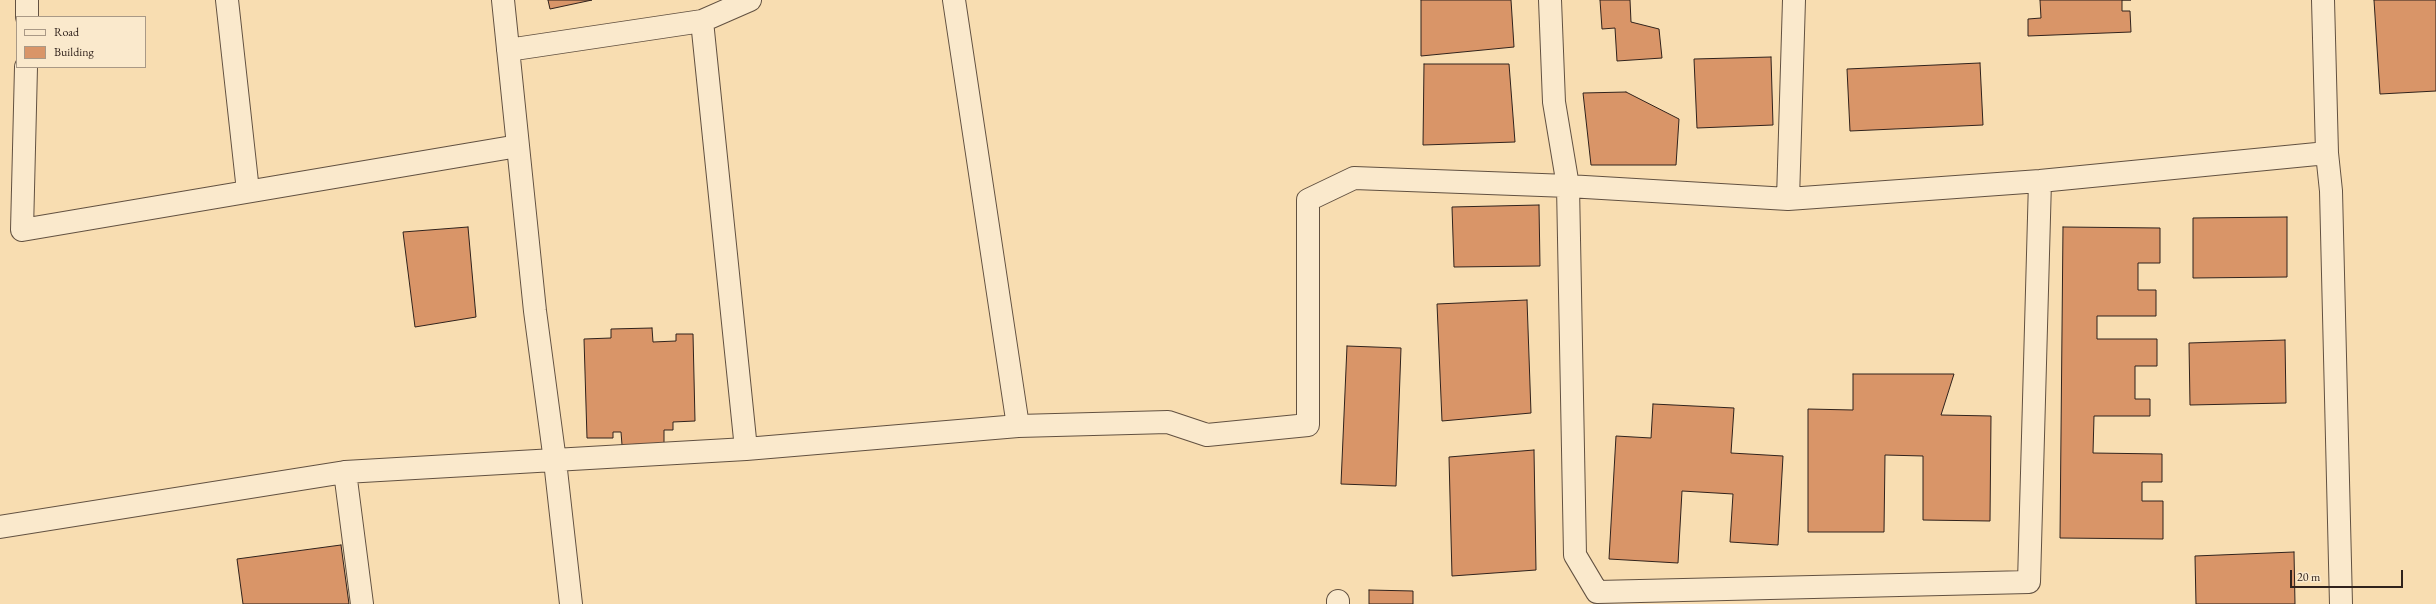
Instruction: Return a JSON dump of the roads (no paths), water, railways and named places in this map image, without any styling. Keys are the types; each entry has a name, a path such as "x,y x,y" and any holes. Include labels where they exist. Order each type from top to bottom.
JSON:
{"street":[{"path":"27,0 27,16"},
{"path":"227,0 248,191"},
{"path":"503,0 535,311 555,461 571,604"},
{"path":"508,50 702,20 750,0"},
{"path":"954,0 1018,426"},
{"path":"1550,0 1554,102 1568,186 1575,555 1597,592 2029,582 2040,182"},
{"path":"1788,199 1794,0"},
{"path":"2323,0 2327,153 2331,191 2341,604"},
{"path":"702,20 746,449"},
{"path":"26,68 22,230 518,146"},
{"path":"0,527 344,472 746,449 1018,426 1168,422 1207,435 1308,425 1308,200 1354,178 1568,186 1788,199 2040,182 2327,153"},
{"path":"344,472 362,604"}]}
